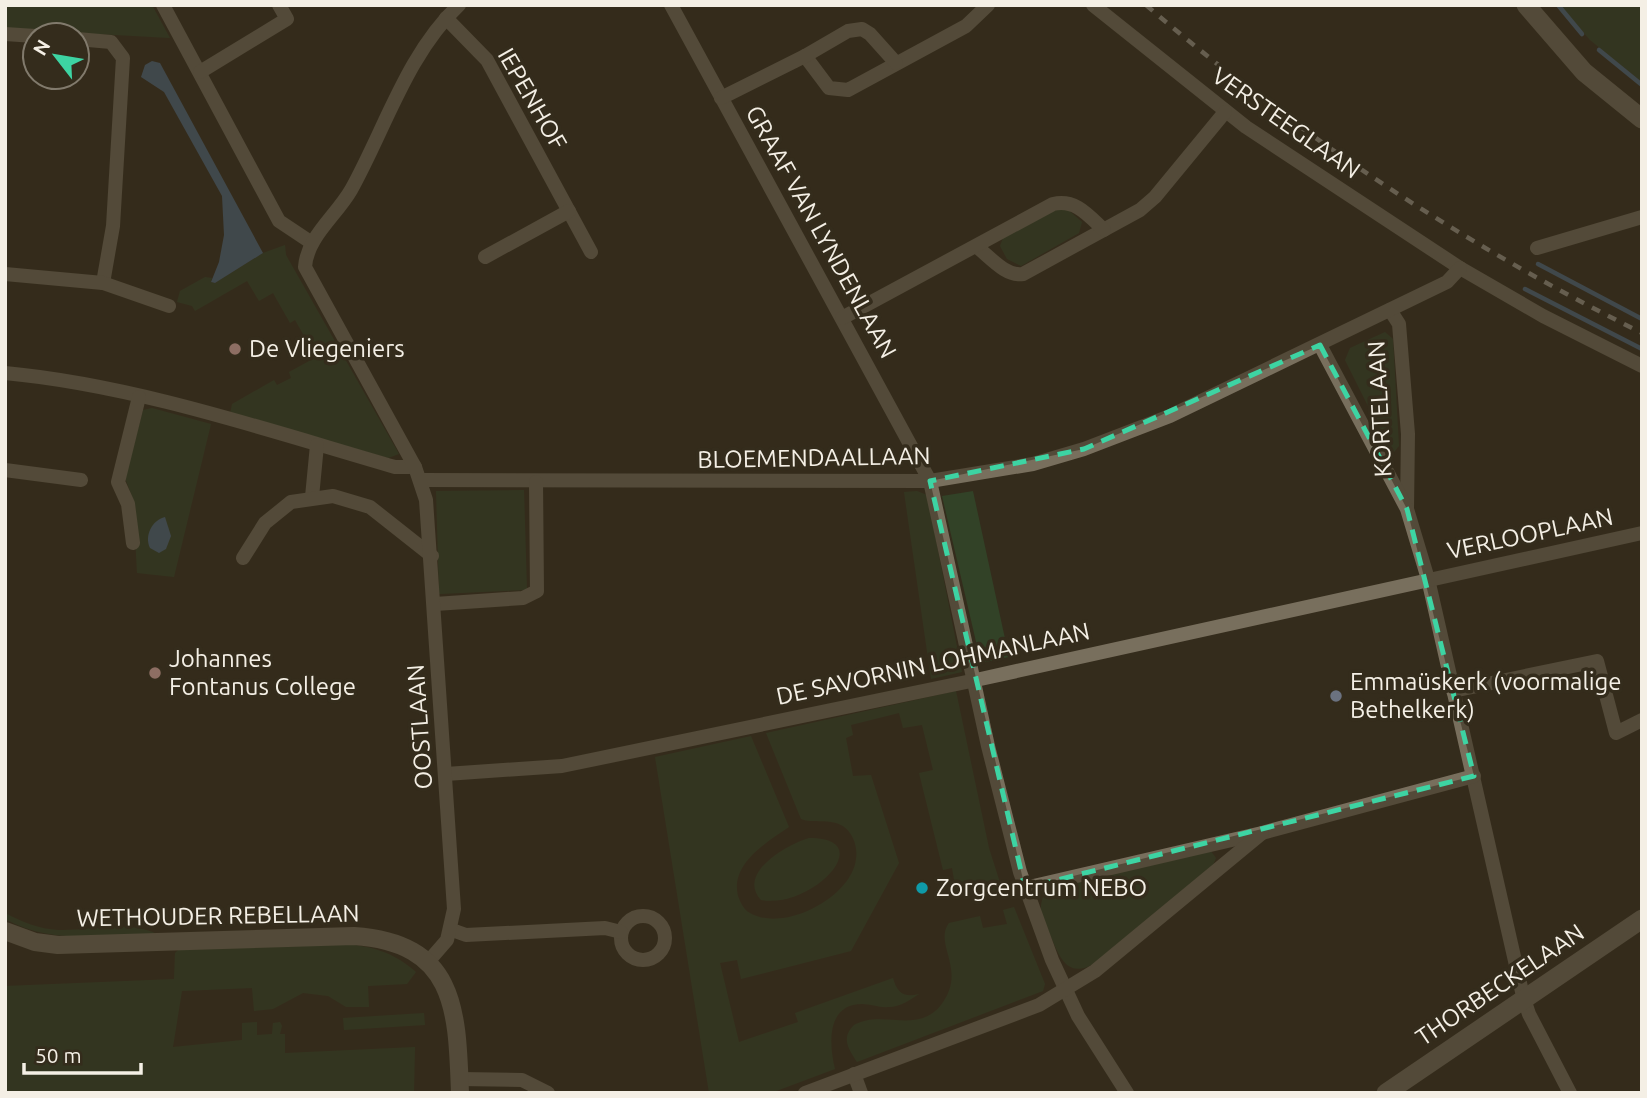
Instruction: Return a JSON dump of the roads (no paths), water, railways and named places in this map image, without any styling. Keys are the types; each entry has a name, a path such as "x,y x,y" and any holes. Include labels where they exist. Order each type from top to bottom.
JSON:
{"main road":[{"path":"1526,5 1584,72 1642,119"},
{"name":"THORBECKELAAN","path":"1386,1093 1523,996 1642,919"}],"street":[{"path":"163,5 279,221 312,243"},
{"path":"200,72 287,19 279,5"},
{"path":"422,480 305,267 312,243 350,191 423,48 459,5"},
{"name":"GRAAF VAN LYNDENLAAN","path":"671,5 930,481 976,680 988,746 1025,888 1078,1016 1127,1093"},
{"path":"805,57 829,88 848,90 966,26 988,5"},
{"name":"VERSTEEGLAAN","path":"1093,5 1225,112 1460,268 1543,317 1642,366"},
{"name":"IEPENHOF","path":"446,18 486,60 592,252"},
{"path":"722,97 805,57 848,30 862,29 896,63"},
{"path":"91,40 111,42 123,58 113,226 103,283"},
{"path":"976,247 1015,275 1104,230 1140,210 1155,197 1225,112"},
{"path":"842,318 1053,204 1065,201 1075,204 1104,230"},
{"path":"485,257 569,211"},
{"path":"1537,247 1642,217"},
{"name":"BLOEMENDAALLAAN","path":"422,480 930,481 1033,464 1084,449 1170,416 1447,282 1460,268"},
{"path":"5,274 103,283 169,306"},
{"name":"KORTELAAN","path":"1390,310 1399,324 1408,434 1407,509"},
{"name":"KORTELAAN","path":"1320,345 1407,509 1428,579 1523,996 1529,1014 1570,1093"},
{"path":"5,373 36,376 139,397 395,467 415,467"},
{"path":"133,543 128,504 117,482 139,397"},
{"path":"312,497 317,444"},
{"path":"5,470 81,480"},
{"name":"OOSTLAAN","path":"422,480 432,556 454,909 452,930"},
{"path":"435,604 523,598 537,591 536,482"},
{"path":"243,558 265,523 291,502 333,496 370,507 432,556"},
{"name":"VERLOOPLAAN","path":"1428,579 1642,533"},
{"name":"DE SAVORNIN LOHMANLAAN","path":"446,774 562,766 976,680 1428,579"},
{"path":"1453,691 1597,661 1616,733 1642,720"},
{"path":"1025,888 1262,834 1474,776"},
{"path":"805,1093 1039,1005 1067,991 1262,834"},
{"path":"548,1093 522,1080 460,1086 458,1028 454,1009 438,975 427,963 452,930 466,935 605,928 621,932"},
{"name":"WETHOUDER REBELLAAN","path":"5,931 35,942 58,945 373,937 409,950 427,963"},
{"path":"854,1074 861,1093"}],"water":[{"path":"152,61 160,63 263,253 215,283 211,282 219,262 224,235 222,196 164,92 141,77 145,65"},
{"path":"165,517 171,536 166,549 159,553 150,548 148,539 156,521"}],"waterway":[{"path":"1558,5 1582,34"},
{"path":"1599,50 1642,85"},
{"path":"1538,264 1642,319"},
{"path":"1525,289 1642,349"}],"railway":[{"path":"1146,5 1262,99 1384,184 1510,262 1642,333"}],"place":[{"name":"De Vliegeniers","path":"235,349"},
{"name":"Johannes Fontanus College","path":"155,673"},
{"name":"Emmaüskerk (voormalige Bethelkerk)","path":"1336,696"},
{"name":"Zorgcentrum NEBO","path":"922,888"}]}
